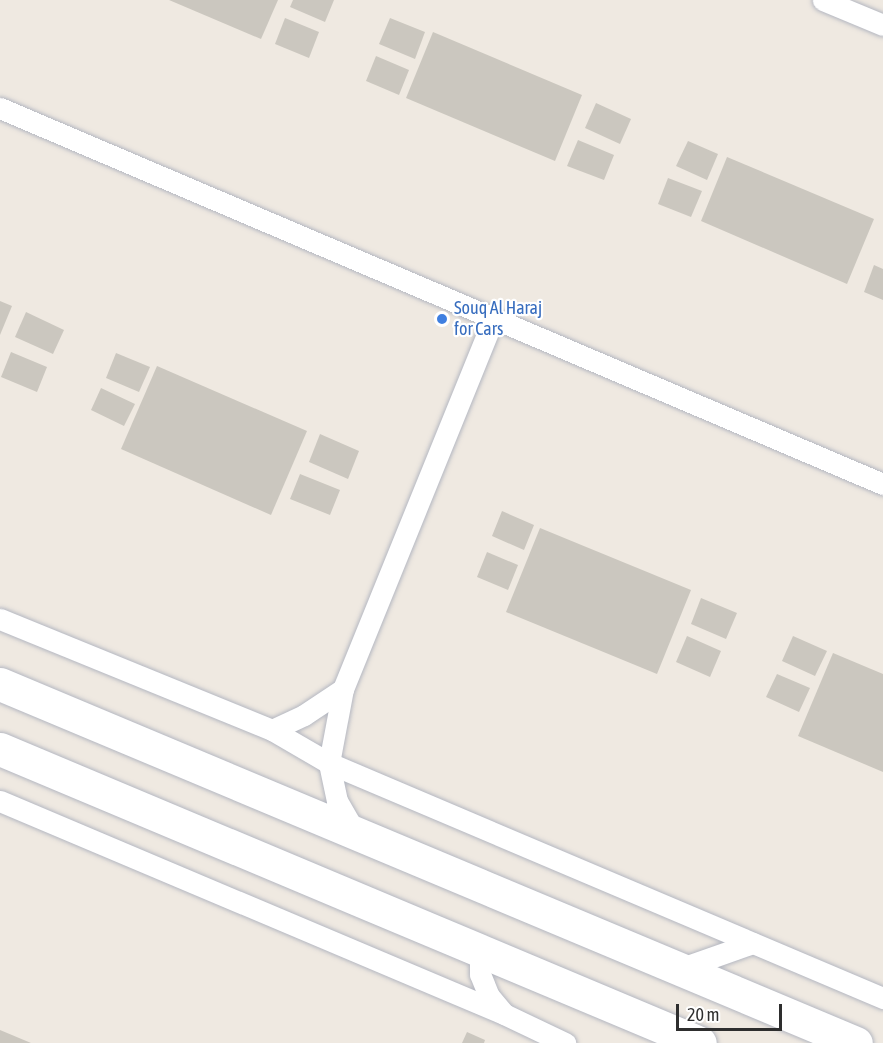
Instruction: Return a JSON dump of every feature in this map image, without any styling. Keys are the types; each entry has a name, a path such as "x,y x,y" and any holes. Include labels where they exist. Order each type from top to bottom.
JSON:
{"street":[{"path":"0,684 856,1043"},
{"path":"0,749 700,1043"}],"lane":[{"path":"823,0 883,25"},
{"path":"0,108 883,484"},
{"path":"356,833 337,801 331,782 329,763 343,689 494,318"},
{"path":"0,619 272,730 329,763 883,998"},
{"path":"272,730 304,715 343,689"},
{"path":"0,801 504,1014 565,1043"},
{"path":"679,969 753,943"},
{"path":"480,951 480,974 489,996 504,1014"}],"building":[{"path":"169,0 278,0 261,39"},
{"path":"293,0 334,0 325,22 290,7"},
{"path":"285,18 319,32 309,58 275,44"},
{"path":"390,18 425,32 415,59 379,44"},
{"path":"433,32 582,95 555,161 406,98"},
{"path":"376,56 409,70 399,95 366,81"},
{"path":"596,103 631,119 620,144 585,128"},
{"path":"578,140 614,155 604,180 567,166"},
{"path":"688,141 718,154 707,180 676,166"},
{"path":"727,157 874,219 847,284 701,221"},
{"path":"668,178 702,191 691,217 658,204"},
{"path":"874,265 883,269 883,300 864,292"},
{"path":"0,301 12,306 0,335"},
{"path":"26,312 64,330 53,354 15,337"},
{"path":"11,352 47,367 37,392 1,377"},
{"path":"116,353 150,367 139,392 106,378"},
{"path":"157,366 307,431 271,515 121,449"},
{"path":"101,388 135,404 124,426 91,410"},
{"path":"320,434 359,451 348,479 309,462"},
{"path":"300,474 340,490 330,515 290,499"},
{"path":"502,511 534,525 524,550 492,536"},
{"path":"540,528 691,590 657,674 506,612"},
{"path":"487,552 518,565 508,590 477,577"},
{"path":"701,598 737,613 726,639 691,624"},
{"path":"687,636 721,651 710,677 676,662"},
{"path":"793,636 827,651 815,676 782,661"},
{"path":"833,653 883,674 883,772 798,736"},
{"path":"777,674 810,688 799,712 766,697"},
{"path":"0,1030 31,1043 0,1043"},
{"path":"467,1032 485,1040 484,1043 462,1043"}],"place":[{"name":"Souq Al Haraj for Cars","path":"442,319"}]}
